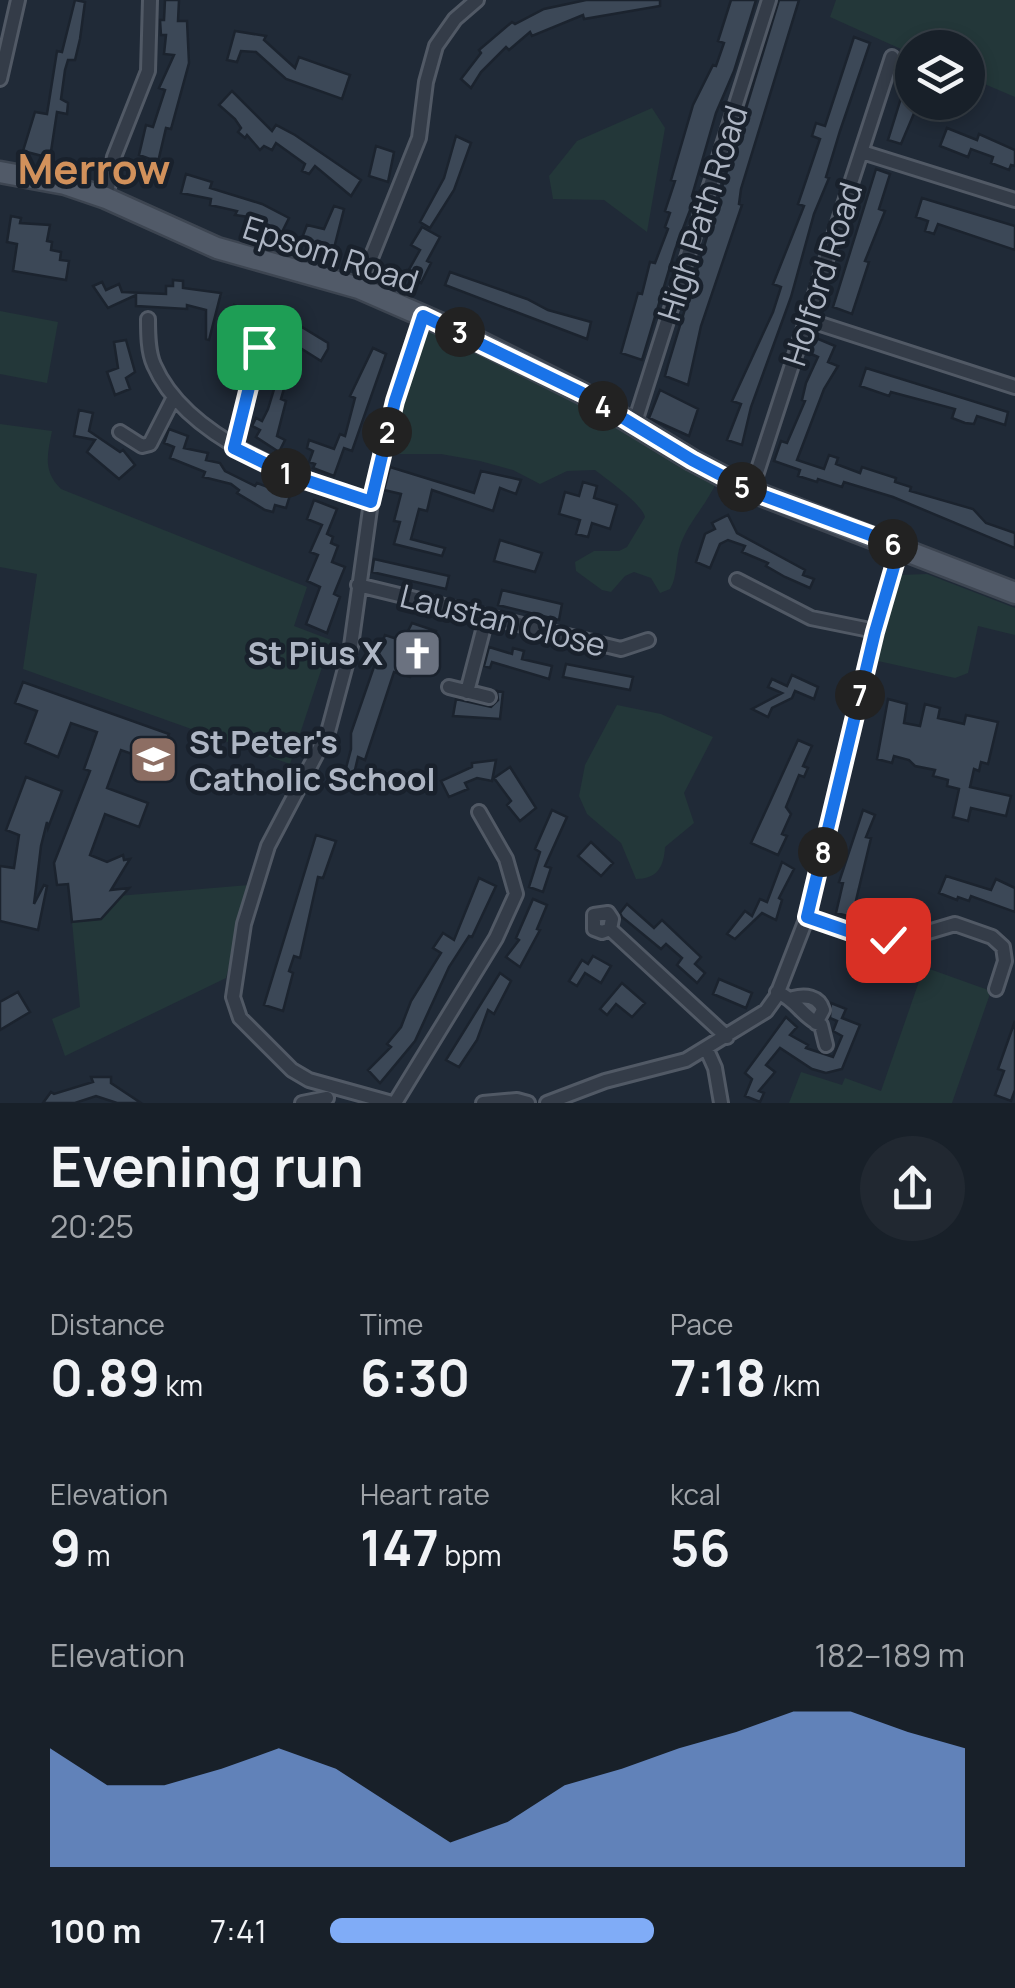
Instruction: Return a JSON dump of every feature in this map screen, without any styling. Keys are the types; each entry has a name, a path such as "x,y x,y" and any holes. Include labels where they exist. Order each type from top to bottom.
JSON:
{"main road":[{"name":"Epsom Road","path":"0,172 65,184 106,198 216,248 359,288 582,393 751,491 1015,592"}],"street":[{"path":"0,80 18,0"},
{"path":"106,198 114,157 148,71 150,0"},
{"path":"359,288 419,138 426,82 436,46 455,19 478,0"},
{"name":"High Path Road","path":"634,426 769,0"},
{"name":"Holford Road","path":"751,491 892,57"},
{"path":"862,152 1015,200"},
{"path":"328,1095 292,1070 240,1018 233,982 244,924 268,846 328,732 351,646 371,502 395,401 423,316"},
{"path":"148,319 153,364 174,397 234,448 287,474 371,502"},
{"path":"808,320 1015,387"},
{"path":"234,448 261,340"},
{"path":"120,432 142,446 150,444 174,397"},
{"path":"547,1103 604,1081 675,1064 707,1050 766,1011 807,917 875,632 900,546"},
{"path":"737,580 810,618 875,632"},
{"name":"Laustan Close","path":"358,586 620,649 648,640"},
{"path":"467,692 486,619"},
{"path":"448,688 489,697"},
{"path":"302,1103 328,1095 394,1103 496,938 516,894 506,859 479,812"},
{"path":"807,917 868,938 888,940 955,924 992,937 1003,947 1005,961 994,981"},
{"path":"610,929 727,1037"},
{"path":"793,998 815,991 822,1006 822,1016 816,1023"},
{"path":"777,992 793,998 807,1018 824,1031 826,1045"},
{"path":"707,1050 715,1068 720,1103"},
{"path":"483,1103 528,1103"}],"green space":[{"path":"836,0 1015,0 1015,97 985,84 985,30 895,30 895,46 830,17"},
{"path":"652,108 665,128 647,232 604,200 553,199 549,176 577,141"},
{"path":"0,311 58,322 47,383 0,374"},
{"path":"421,322 563,393 717,481 681,543 670,589 660,593 651,578 634,572 611,592 576,571 575,562 594,551 619,551 627,547 645,517 631,499 595,470 567,471 540,484 513,470 480,461 441,454 393,454 385,443"},
{"path":"0,424 52,431 48,463 51,476 61,489 307,587 294,626 331,640 290,764 23,669 37,574 0,567"},
{"path":"927,574 1015,608 1015,635 978,626 968,673 955,678 878,661 899,575"},
{"path":"617,705 661,714 713,737 684,793 694,823 665,847 658,870 649,877 636,879 621,843 587,814 579,796 585,765"},
{"path":"249,885 226,978 65,1056 52,1019 80,1007 70,900"},
{"path":"924,967 991,991 952,1103 789,1103 801,1072 842,1085 845,1078 881,1091"}],"building":[{"path":"75,0 85,2 80,39 75,60 68,60 65,70 61,99 68,103 67,114 57,112 50,158 23,151 35,112 47,114 57,51 62,52"},
{"path":"165,0 179,0 178,21 187,21 189,63 158,162 139,155 146,125 153,127 165,90 159,88 174,55 164,54 166,35 161,35 160,20 164,20"},
{"path":"586,0 660,0 660,6 584,19 583,15 532,36 530,32 509,50 506,47 471,88 461,79 481,53 479,50 512,22 544,9"},
{"path":"731,0 756,0 716,113 692,196 695,197 642,360 621,353 638,293 642,294 650,262 655,263 668,229 665,227 670,213 665,211 675,181 671,180 693,105 713,65 716,66 724,43 718,41"},
{"path":"779,0 799,0 741,189 742,205 701,326 688,385 665,376"},
{"path":"235,31 266,36 264,40 295,68 299,57 350,75 342,99 286,79 256,52 241,51 237,62 227,60"},
{"path":"854,37 870,43 742,445 727,440 741,404 732,401 773,312 781,287 773,284 804,206 798,204 820,139 812,136 816,123 825,126"},
{"path":"232,91 272,131 276,125 295,135 361,180 351,196 315,166 309,174 302,171 305,164 276,143 272,150 264,146 260,150 247,135 245,138 238,132 241,128 235,119 219,105"},
{"path":"895,117 911,120 901,144 888,140"},
{"path":"947,128 977,140 979,134 1015,150 1015,166 1011,165 1009,170 991,163 993,157 971,149 968,157 940,146"},
{"path":"456,136 471,143 454,190 430,228 420,222 444,178"},
{"path":"376,146 394,152 388,182 369,176"},
{"path":"876,169 890,174 879,209 885,211 865,261 869,262 852,314 833,307"},
{"path":"186,174 212,182 210,188 262,204 289,218 282,232 259,227 263,219 235,215 237,211 210,205 211,199 181,193"},
{"path":"922,198 1015,226 1015,250 938,224 934,234 925,231 928,221 916,217"},
{"path":"334,206 344,209 333,252 316,248 302,238 307,225 324,229"},
{"path":"11,216 21,218 20,223 50,225 47,241 52,242 51,250 61,252 60,260 69,261 66,280 13,271 17,244 7,242"},
{"path":"422,227 440,237 421,283 406,275 420,250 411,245"},
{"path":"450,272 548,310 591,322 587,339 445,285"},
{"path":"173,280 183,281 183,288 221,293 209,340 206,310 187,305 187,309 136,306 136,295 108,308 93,286 102,282 106,290 119,284 122,292 166,294 166,286 173,286"},
{"path":"234,305 281,326 287,318 328,343 328,349 321,361 289,341 228,320"},
{"path":"816,338 835,346 828,362 838,366 824,389 797,460 824,469 829,455 838,458 836,464 860,473 862,467 896,478 895,482 911,487 910,491 973,509 986,523 1015,533 1015,548 893,497 844,482 842,487 818,479 817,482 798,476 800,470 774,461 781,441 787,443 805,401 802,400 806,383 818,357 809,353"},
{"path":"126,340 135,372 126,378 130,389 115,395 107,372 118,368 114,342"},
{"path":"373,348 386,354 352,451 344,448 334,476 313,468 315,464 309,462 313,451 307,448 309,440 334,449 340,434 345,436 355,398 350,396"},
{"path":"275,359 290,368 281,399 286,401 277,436 285,440 279,452 256,437 260,430 252,426 256,418 262,421 268,409 275,386 270,385"},
{"path":"866,368 1008,412 1005,425 977,416 974,424 965,423 952,418 955,409 860,386"},
{"path":"660,390 698,409 689,436 649,418"},
{"path":"79,410 93,413 89,431 120,452 123,450 135,465 119,479 87,452 95,440 74,436"},
{"path":"169,429 188,436 184,448 208,453 206,460 220,463 225,471 255,486 257,483 290,495 286,508 275,505 273,512 265,510 237,493 239,490 231,484 203,477 205,472 170,458 174,447 164,443"},
{"path":"390,467 474,493 481,471 521,480 516,494 500,488 493,511 432,490 427,511 419,509 411,539 445,548 442,556 394,544 400,522 394,521 401,494 384,490"},
{"path":"583,482 597,486 594,498 617,505 610,529 592,523 588,537 576,534 580,520 559,514 565,492 579,496"},
{"path":"314,500 337,509 327,534 333,537 331,543 338,546 332,562 345,567 334,594 340,597 327,633 306,624 320,587 307,581 318,555 310,552 322,525 307,519"},
{"path":"728,515 737,533 805,570 803,575 814,579 810,588 742,552 745,546 728,540 720,544 710,568 696,562 705,534 715,529 712,523"},
{"path":"500,540 542,553 535,572 494,561"},
{"path":"374,559 449,576 446,589 372,572"},
{"path":"502,590 562,604 559,620 498,605"},
{"path":"412,623 436,631 433,640 439,642 429,673 412,669 410,677 394,672 365,760 358,757 354,774 362,776 358,792 341,787 351,733 385,635 403,641"},
{"path":"489,647 512,654 513,648 524,651 522,659 552,666 549,679 492,662 490,668 484,666"},
{"path":"566,664 633,677 630,690 563,677"},
{"path":"792,675 818,687 814,699 795,691 792,698 772,708 768,717 752,709 782,693 768,687 772,679 787,686"},
{"path":"23,682 169,734 158,763 121,750 107,788 148,803 139,827 105,814 90,855 107,862 123,855 124,860 130,859 111,890 129,888 101,919 72,922 68,884 57,885 54,863 90,771 84,769 97,732 71,723 58,757 25,743 37,711 15,703"},
{"path":"497,691 503,692 500,719 453,716 456,699 491,707 498,700"},
{"path":"888,699 907,704 904,723 920,726 925,704 940,708 938,718 964,724 966,715 998,722 988,764 981,762 979,771 974,769 970,787 1011,796 1006,816 971,808 968,821 953,817 959,789 947,786 948,780 933,776 935,770 894,756 892,763 877,759"},
{"path":"798,740 812,746 803,766 808,768 804,777 799,775 786,807 791,814 778,855 751,843"},
{"path":"496,760 492,781 477,778 465,783 468,789 449,797 441,781 472,767 472,763"},
{"path":"510,767 536,808 520,821 494,778"},
{"path":"26,777 62,791 41,846 34,904 44,885 47,886 38,930 0,921 0,866 14,868 19,835 6,830"},
{"path":"552,810 567,817 545,866 551,868 543,892 529,887 540,852 535,849"},
{"path":"863,810 875,815 866,837 871,838 852,917 836,913 843,883 839,882"},
{"path":"316,835 336,841 323,878 318,877 300,958 294,956 289,971 293,973 283,1011 264,1005"},
{"path":"591,842 613,863 601,876 578,856"},
{"path":"782,862 794,869 779,898 782,900 776,920 762,913 735,939 727,934 745,911 752,916 760,899 767,902"},
{"path":"946,876 991,890 996,879 1015,888 1015,912 971,896 969,901 958,897 957,900 939,893"},
{"path":"479,878 496,886 472,937 449,967 415,1041 380,1083 368,1070 391,1047 387,1044 401,1027 411,1001 441,953 433,948 443,933 454,940"},
{"path":"533,899 547,905 537,929 540,930 520,967 506,957 519,940 516,938"},
{"path":"627,904 654,928 662,920 701,957 695,964 705,973 697,983 677,965 682,958 666,944 661,949 622,917 620,913"},
{"path":"593,956 611,966 601,983 585,973 577,986 569,981 582,960 588,964"},
{"path":"500,973 511,981 494,1014 488,1010 477,1040 459,1067 446,1060"},
{"path":"719,979 752,993 746,1008 713,994"},
{"path":"622,983 645,1003 632,1017 616,1004 607,1015 600,1009"},
{"path":"18,992 30,1012 0,1030 0,1002"},
{"path":"831,1003 846,1009 842,1018 860,1025 842,1069 826,1073 812,1069 780,1048 766,1065 775,1072 759,1091 764,1093 760,1102 745,1096 752,1079 745,1073 786,1017 797,1027 790,1035 808,1045 806,1048 833,1057 842,1036 833,1031 837,1021 830,1018"},
{"path":"1015,1021 1015,1090 1011,1101 995,1095 1004,1071 998,1069"},
{"path":"91,1077 111,1077 111,1083 141,1103 117,1103 96,1096 75,1103 43,1103 51,1092 93,1082"}],"place":[{"name":"St Pius X","path":"418,653"},
{"name":"St Peter's Catholic School","path":"154,760"}],"district":[{"name":"Merrow","path":"94,168"}],"route":[{"path":"259,347 234,448 287,474 371,502 395,401 423,316 582,393 751,491 900,546 875,632 807,917 868,938 888,940"}]}
